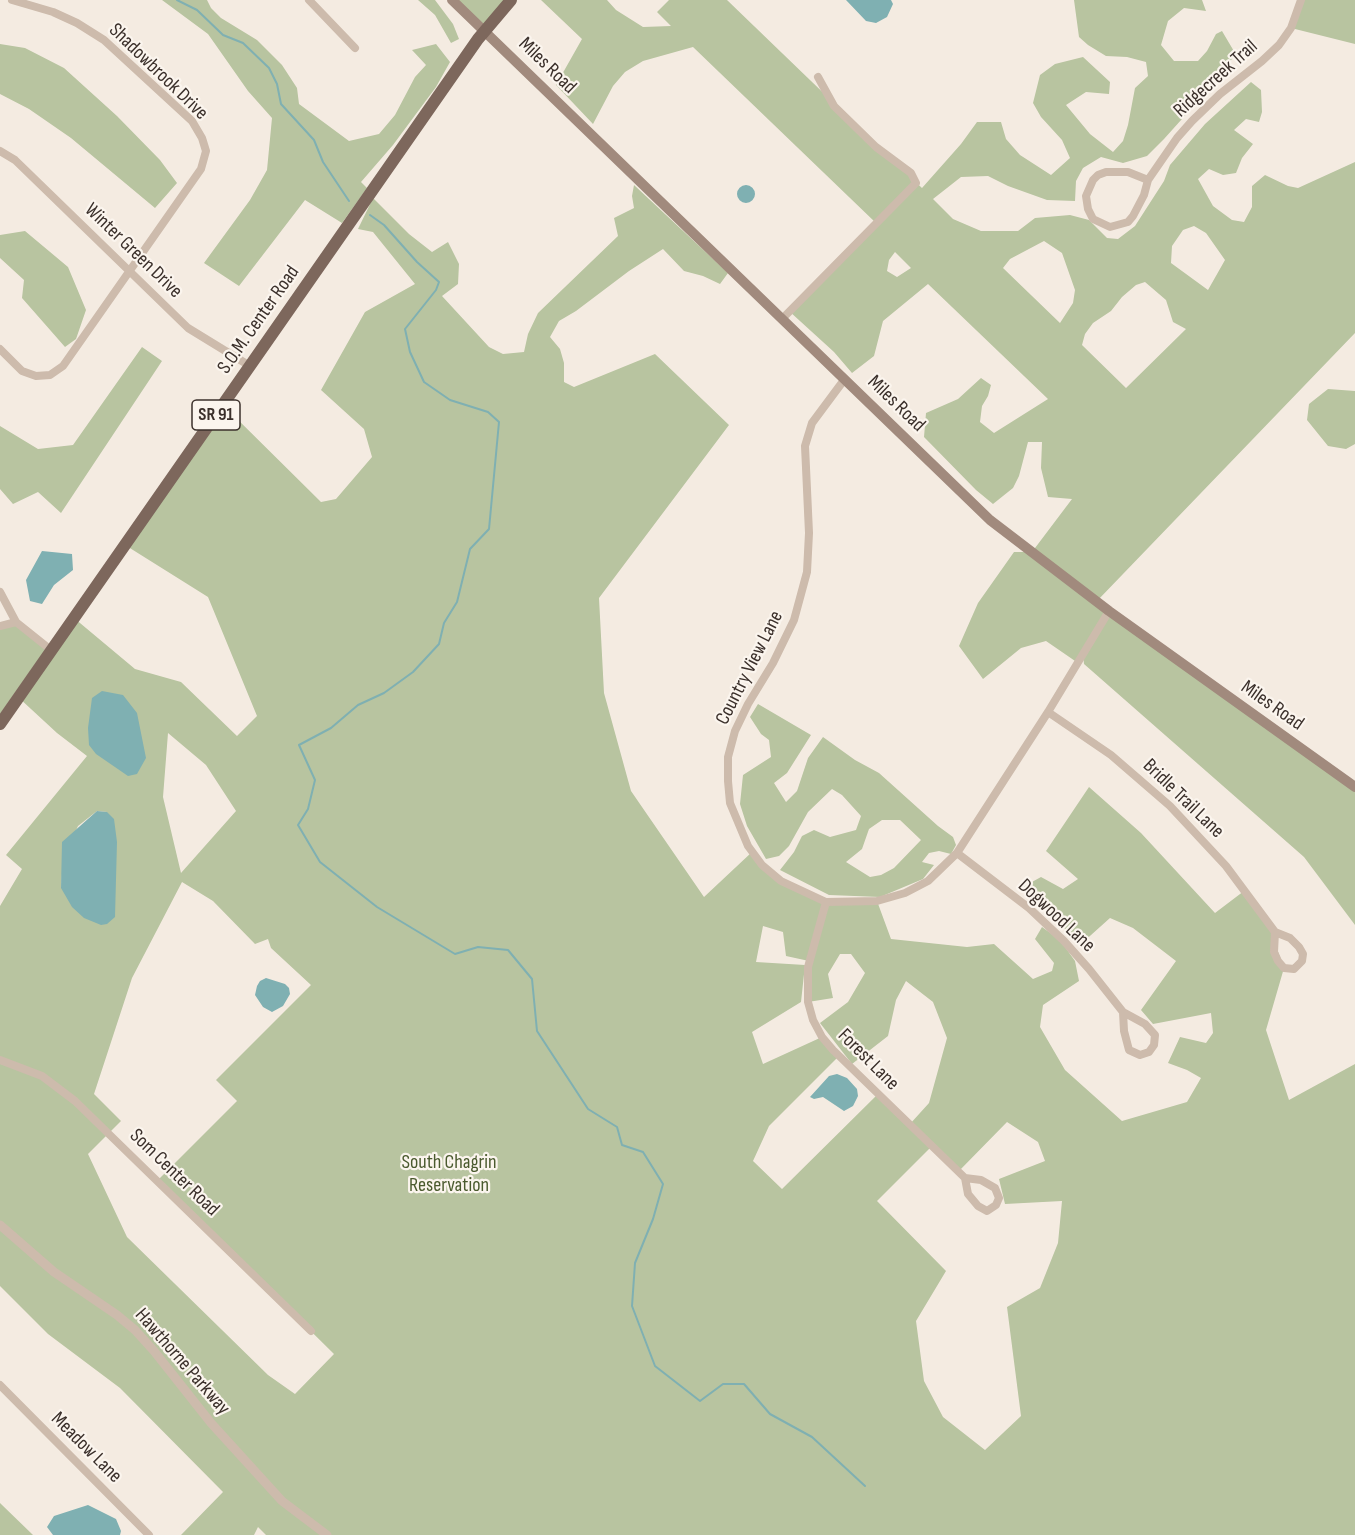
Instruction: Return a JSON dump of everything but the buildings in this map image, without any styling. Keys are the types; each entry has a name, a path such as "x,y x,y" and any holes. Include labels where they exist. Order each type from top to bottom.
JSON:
{"main road":[{"name":"Miles Road","path":"452,0 990,520 1109,611 1355,787"},
{"name":"S.O.M. Center Road","path":"0,724 484,30 511,0"}],"street":[{"name":"Shadowbrook Drive","path":"0,349 22,371 36,376 50,375 63,366 128,270 201,169 206,152 202,138 192,121 104,40 53,12 12,0"},
{"path":"309,0 355,48"},
{"name":"Ridgecreek Trail","path":"1148,180 1128,172 1106,172 1098,175 1093,180 1086,196 1088,209 1093,219 1110,227 1128,222 1138,208 1148,180 1192,121 1220,94 1279,45 1291,28 1300,0"},
{"path":"782,319 916,183 911,173 876,147 834,106 818,77"},
{"name":"Winter Green Drive","path":"0,151 15,160 188,328 250,366"},
{"name":"Country View Lane","path":"844,380 812,423 805,446 809,533 807,572 794,620 782,646 748,704 735,731 728,756 730,803 748,846 762,865 782,880 826,902 877,901 905,893 928,881 957,853 1048,712 1109,611"},
{"path":"0,592 16,622 51,650"},
{"path":"0,626 16,622"},
{"name":"Bridle Trail Lane","path":"1048,712 1112,755 1170,806 1226,866 1275,932 1290,938 1299,947 1304,954 1302,961 1294,969 1284,968 1278,961 1274,952 1275,932"},
{"name":"Dogwood Lane","path":"957,853 1029,908 1064,941 1123,1012 1145,1024 1155,1035 1154,1045 1149,1052 1140,1055 1129,1050 1124,1031 1123,1012"},
{"name":"Forest Lane","path":"826,902 808,967 808,1002 813,1020 822,1037 965,1178 968,1194 978,1206 987,1211 996,1205 999,1198 995,1188 981,1180 965,1178"},
{"name":"Som Center Road","path":"0,1060 42,1076 75,1101 311,1331"},
{"name":"Hawthorne Parkway","path":"0,1225 54,1272 135,1330 211,1423 282,1501 327,1535"},
{"name":"Meadow Lane","path":"0,1385 149,1535"}],"green space":[{"path":"162,0 207,0 221,18 257,40 282,65 297,88 299,104 349,141 379,134 395,115 415,77 426,65 412,50 436,44 450,62 436,87 393,145 361,182 367,188 342,223 305,200 239,286 204,263 250,200 267,170 272,118 248,91 208,34"},
{"path":"418,0 435,0 453,24 459,39 451,43 435,15"},
{"path":"452,0 511,0 484,31"},
{"path":"541,0 607,0 616,10 643,27 671,26 657,12 669,0 727,0 922,188 977,122 1001,122 1006,139 1020,155 1051,175 1070,158 1062,140 1041,117 1033,103 1040,75 1055,64 1083,57 1110,82 1109,94 1086,92 1066,105 1090,134 1113,152 1123,141 1135,88 1148,76 1146,62 1127,57 1106,56 1088,45 1079,37 1074,0 1202,0 1206,11 1184,8 1168,21 1161,45 1174,61 1198,61 1207,51 1216,34 1222,31 1235,53 1222,77 1147,156 1123,163 1101,157 1083,168 1076,181 1075,201 1047,200 988,176 961,177 933,199 953,219 981,231 1018,231 1035,218 1070,215 1089,220 1107,238 1118,239 1135,226 1164,181 1170,165 1205,124 1251,82 1261,90 1262,112 1259,122 1246,119 1234,130 1253,144 1242,158 1236,173 1223,175 1209,169 1198,179 1213,206 1232,220 1244,222 1252,207 1252,186 1265,175 1288,186 1298,188 1355,162 1355,333 1097,601 1355,787 1355,925 1304,857 1084,664 1083,654 1078,663 1046,641 1021,648 983,679 959,646 978,603 1014,552 1032,552 1072,499 1048,497 1041,468 1042,442 1028,442 1019,476 1013,488 993,504 924,437 926,413 958,399 981,378 991,385 982,406 980,422 994,433 1048,399 928,284 883,321 874,356 852,373 834,352 789,311 876,223 693,47 643,61 625,72 613,86 593,124 556,85 582,39","holes":["1194,226 1206,233 1225,260 1208,290 1171,263 1172,246 1183,230","1044,241 1062,253 1075,290 1073,303 1060,323 1003,268 1010,259","895,252 911,268 897,277 887,271 889,260","1145,282 1166,300 1173,322 1186,329 1126,388 1082,345 1085,334 1093,323 1111,311 1136,285"]},
{"path":"1301,0 1355,0 1355,44 1291,28"},
{"path":"0,44 25,48 64,68 117,116 160,160 177,183 155,208 71,138 29,109 0,94"},
{"name":"South Chagrin Reservation","path":"634,185 728,273 720,284 684,271 663,249 629,271 559,321 550,337 560,349 564,363 564,382 574,387 655,354 729,425 599,598 604,693 631,791 704,897 752,852 781,881 826,902 877,901 891,939 967,947 994,944 1033,979 1052,971 1054,963 1035,939 1042,927 1060,940 1075,961 1079,981 1043,1005 1040,1027 1065,1070 1122,1121 1187,1102 1201,1078 1168,1063 1180,1037 1206,1043 1213,1033 1211,1013 1153,1024 1141,1010 1176,961 1133,928 1110,918 1081,944 1021,888 1041,877 1063,889 1078,879 1046,851 1089,787 1141,833 1215,913 1244,891 1275,932 1274,941 1284,968 1266,1030 1289,1100 1355,1064 1355,1535 266,1535 258,1527 254,1535 181,1535 223,1492 120,1388 48,1334 0,1286 0,906 22,869 6,855 87,756 57,733 18,697 74,618 135,669 181,682 237,736 257,716 208,597 125,545 223,405 321,502 336,499 372,457 364,429 321,390 365,312 415,284 373,232 358,229 373,198 409,234 432,252 448,242 459,264 458,284 442,296 489,347 503,354 524,352 528,334 538,313 618,236 614,218 634,208 632,196","holes":["168,733 206,765 236,811 181,873 163,797","97,811 107,812 61,888 63,859 78,826","182,882 213,901 255,944 268,939 271,948 311,985 216,1080 237,1101 158,1180 334,1354 295,1394 268,1375 127,1237 88,1154 121,1121 94,1094 132,978","763,926 783,932 786,956 809,961 808,1002 833,998 828,974 840,954 851,954 865,973 848,1002 820,1023 852,1064 888,1036 896,1000 906,981 933,1002 947,1038 929,1103 910,1124 878,1094 782,1189 753,1161 769,1126 839,1056 822,1037 763,1064 752,1032 801,1002 805,965 756,962","1007,1122 1038,1142 1045,1161 999,1179 1005,1204 1062,1201 1058,1243 1040,1288 1007,1307 1021,1416 985,1450 943,1417 924,1381 916,1321 946,1271 877,1201 932,1146 959,1171"]},
{"path":"25,231 68,267 86,310 76,339 65,347 22,298 24,280 0,258 0,235"},
{"path":"142,347 162,361 61,513 38,492 13,504 0,489 0,426 38,449 73,445"},
{"path":"1328,389 1355,391 1355,444 1346,449 1328,446 1307,420 1309,404"},
{"path":"16,622 47,647 0,714 0,626"},
{"path":"758,704 811,735 787,773 774,783 786,802 797,791 808,758 823,737 855,760 879,773 953,837 956,845 951,854 939,851 929,853 922,862 934,865 923,879 880,897 829,895 780,870 794,852 802,836 814,830 830,837 856,830 861,816 842,795 832,789 808,812 789,846 779,856 766,859 747,826 740,804 743,775 771,757 769,740 761,734 750,717","holes":["882,820 900,820 921,840 894,868 881,875 870,877 846,862 862,849 869,829"]},
{"path":"0,1503 33,1535 0,1535"}],"water":[{"path":"846,0 891,0 893,4 887,17 876,23 866,21"},
{"path":"742,185 750,185 755,190 753,201 742,203 737,198 737,190"},
{"path":"42,551 72,554 73,570 54,585 42,604 30,601 26,580"},
{"path":"102,691 123,695 137,713 146,758 137,774 128,776 96,754 89,745 88,728 92,698"},
{"path":"97,811 107,812 114,819 117,842 115,917 107,924 101,925 84,918 72,907 61,888 62,842"},
{"path":"266,978 285,984 289,988 290,994 283,1006 272,1012 263,1007 255,995 260,981"},
{"path":"837,1074 847,1078 857,1089 858,1096 853,1106 844,1111 823,1097 814,1099 810,1097 829,1076"},
{"path":"88,1505 116,1519 121,1531 120,1535 53,1535 47,1527 54,1516"}],"waterway":[{"path":"177,0 197,10 223,35 243,43 269,68 277,84 281,104 314,140 323,162 349,201"},
{"path":"370,215 384,225 417,262 439,282 436,290 405,329 410,352 424,382 450,400 488,412 499,422 489,529 470,549 457,602 444,623 439,644 413,672 384,693 358,705 331,728 299,745 315,780 308,809 298,825 320,862 377,907 455,954 478,947 508,950 532,979 537,1031 588,1109 617,1127 622,1145 643,1152 663,1184 653,1219 635,1263 632,1306 655,1366 700,1401 723,1384 744,1384 770,1414 812,1437 865,1486"}]}
